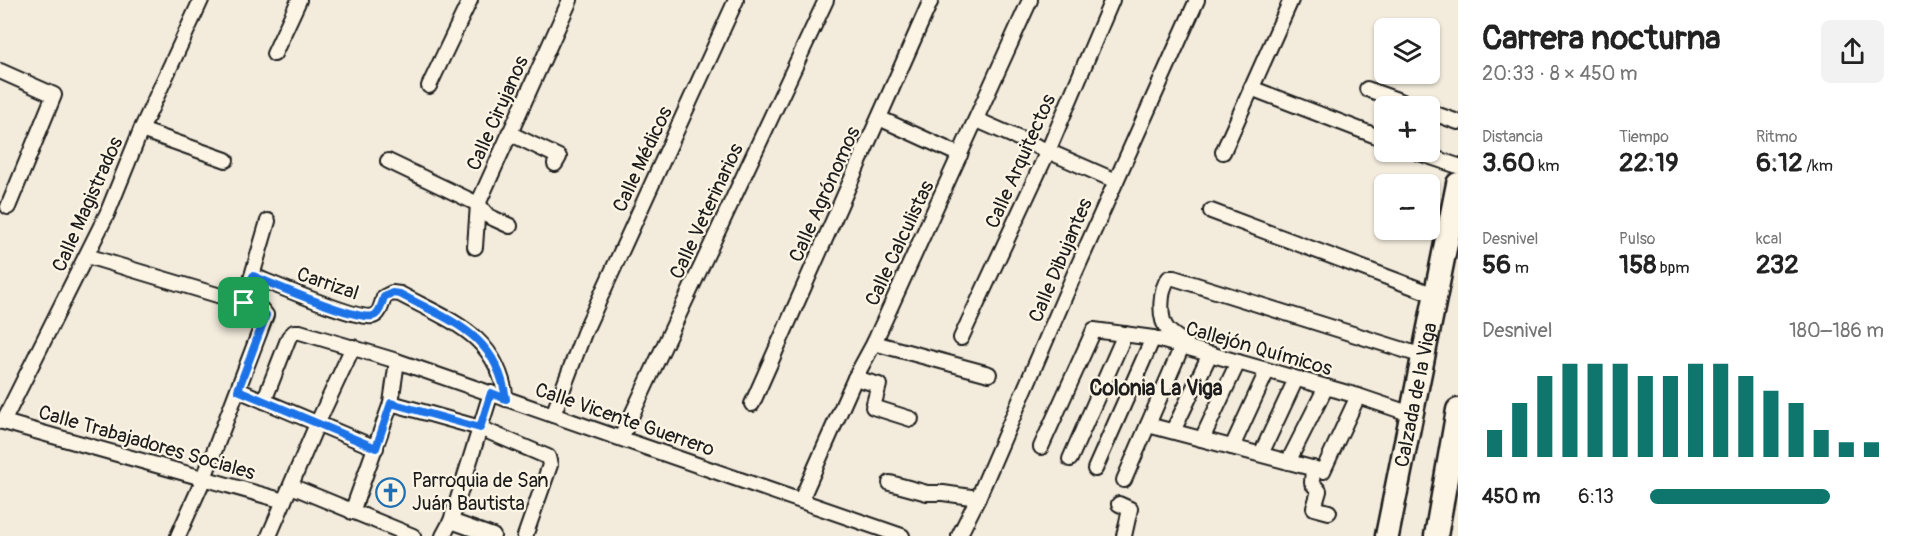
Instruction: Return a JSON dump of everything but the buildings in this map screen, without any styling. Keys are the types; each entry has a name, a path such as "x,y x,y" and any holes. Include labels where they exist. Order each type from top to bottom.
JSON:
{"main road":[{"name":"Calzada de la Viga","path":"1388,536 1458,184"},
{"path":"1436,536 1458,410"}],"street":[{"name":"Calle Magistrados","path":"2,422 107,214 141,130 201,0"},
{"path":"274,54 299,0"},
{"path":"429,86 470,0"},
{"name":"Calle Cirujanos","path":"475,247 478,204 570,0"},
{"name":"Calle Médicos","path":"553,416 584,333 736,0"},
{"name":"Calle Veterinarios","path":"621,438 826,0"},
{"name":"Calle Agrónomos","path":"752,404 931,0"},
{"name":"Calle Calculistas","path":"801,500 1030,0"},
{"name":"Calle Arquitectos","path":"961,338 1048,151 1112,0"},
{"name":"Calle Dibujantes","path":"959,536 978,498 1197,0"},
{"path":"1223,152 1291,0"},
{"path":"0,71 54,95 8,207"},
{"path":"1251,88 1374,135"},
{"path":"1367,89 1386,96"},
{"path":"1440,116 1458,122"},
{"path":"879,118 960,154"},
{"path":"977,120 1116,181"},
{"path":"141,130 226,160"},
{"path":"509,133 559,157 555,164"},
{"path":"1440,160 1458,166"},
{"path":"388,161 478,204 488,216 510,226"},
{"path":"1211,211 1435,295"},
{"path":"244,303 268,221"},
{"path":"87,256 244,303 265,312 265,319 204,478 178,536"},
{"name":"Carrizal","path":"253,276 333,307 365,316 373,316 378,312 384,297 392,293 400,294 463,328 484,345 499,369 506,399"},
{"path":"1124,480 1148,424 1188,348 1167,329 1163,320 1165,283 1169,278 1422,356"},
{"name":"Callejón Químicos","path":"1041,447 1094,330 1153,338 1358,396 1411,414"},
{"name":"Calle Vicente Guerrero","path":"264,401 290,337 294,332 300,332 397,361 801,500 877,532 902,536"},
{"path":"1070,459 1125,334"},
{"path":"1095,469 1153,338"},
{"path":"874,343 989,374"},
{"path":"270,536 317,424 353,347"},
{"path":"1173,431 1210,354"},
{"path":"352,512 391,403 397,361"},
{"path":"1202,439 1238,362"},
{"path":"1232,447 1267,371"},
{"path":"855,378 879,385 873,407 911,418"},
{"path":"1261,454 1296,379"},
{"path":"1288,462 1326,387"},
{"path":"238,390 376,448"},
{"path":"491,393 447,530 493,536"},
{"path":"1148,424 1323,471 1358,396"},
{"path":"391,403 480,428 548,457 550,465 525,536"},
{"name":"Calle Trabajadores Sociales","path":"2,422 284,501"},
{"path":"1313,468 1312,483 1319,491 1314,508 1329,512"},
{"path":"890,483 927,493 978,498"},
{"path":"291,486 413,536"},
{"path":"1119,504 1130,509 1124,536"}],"place":[{"name":"Parroquia de San Juán Bautista","path":"391,492"}],"district":[{"name":"Colonia La Viga","path":"1156,388"}],"route":[{"path":"253,276 333,307 365,316 373,316 378,312 384,297 392,293 400,294 473,334 484,345 499,369 506,399 491,393 480,428 391,403 376,448 238,390 266,315 261,309 244,303 253,276"}]}
